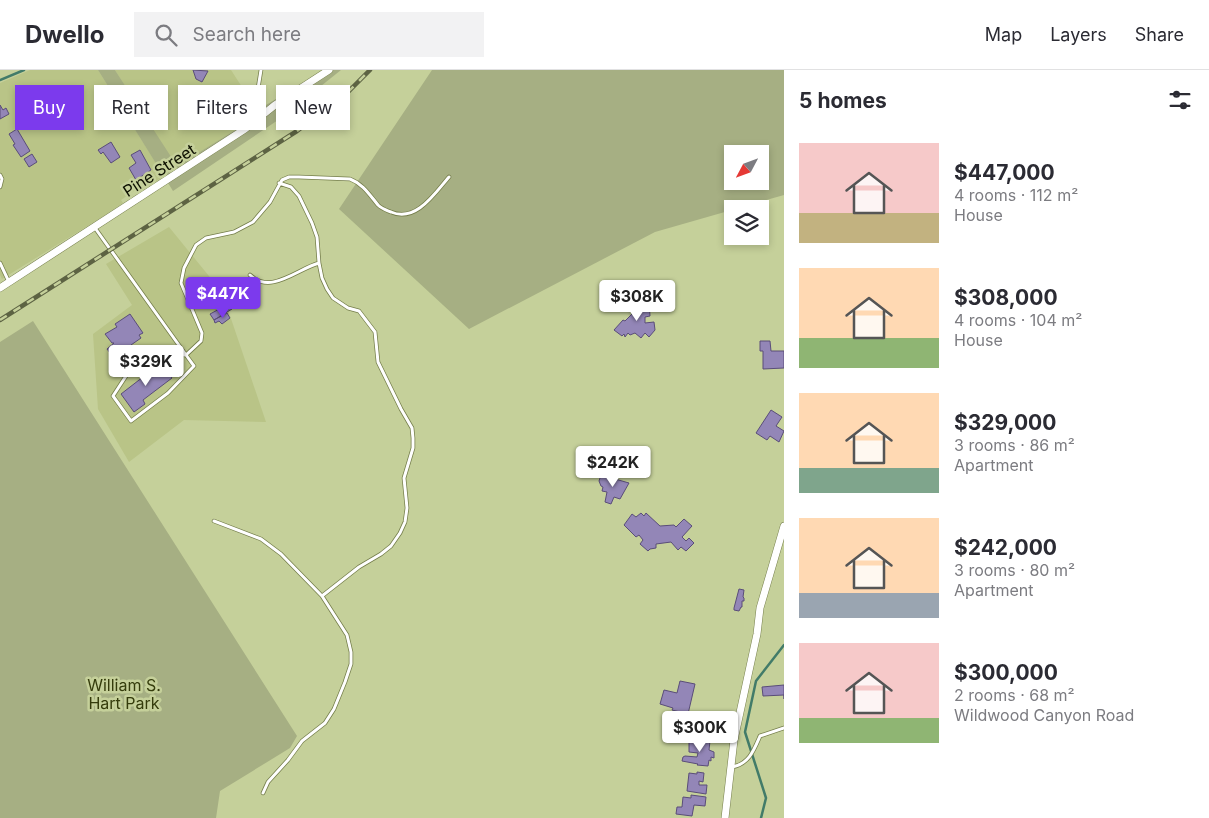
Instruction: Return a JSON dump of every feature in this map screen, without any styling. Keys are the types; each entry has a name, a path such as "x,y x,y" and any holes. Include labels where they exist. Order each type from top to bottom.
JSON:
{"street":[{"name":"Pine Street","path":"266,112 329,70"},
{"name":"Pine Street","path":"0,288 95,228 242,130"},
{"path":"725,818 734,740 757,634 760,608 784,526"}],"lane":[{"path":"259,85 261,70"},
{"path":"0,175 2,179 0,187"},
{"path":"95,228 186,355 194,366 168,393 131,421 113,396 128,373 156,354 186,355 201,341 202,332 181,283 184,268 196,245 206,238 234,232 253,222 270,202 279,183 289,177 350,179 364,188 382,209 397,215 415,212 432,197 449,177"},
{"path":"279,183 291,187 299,196 317,237 322,278 333,298 348,308 359,311 371,325 376,340 378,362 412,428 414,438 404,478 407,508 405,522 400,533 391,546 358,567 322,596"},
{"path":"0,263 10,282"},
{"path":"250,274 255,279 264,283 275,282 308,266 319,263"},
{"path":"214,521 261,538 281,554 322,596 347,635 351,652 351,664 346,682 326,723 302,741 268,782 263,793"},
{"path":"731,767 739,765 748,758 760,736 784,728"}],"shaded area":[{"path":"30,70 98,70 107,85 94,85 94,130 135,130 164,176 140,192 137,189 121,200 123,203 102,217 2,279 0,275 0,83"},
{"path":"115,70 231,70 241,85 178,85 178,130 235,130 176,167 153,130 168,130 168,85 124,85"},
{"path":"169,227 222,292 266,422 184,420 129,462 98,409 93,334 132,305 106,264"}],"green space":[{"path":"98,70 115,70 125,85 107,85"},
{"path":"324,70 341,70 322,85 299,85"},
{"path":"432,70 784,70 784,195 767,200 724,200 724,212 655,232 469,329 339,209"},
{"path":"276,99 276,121 266,128 266,105"},
{"path":"135,130 154,130 177,166 235,130 263,130 173,191"},
{"name":"William S. Hart Park","path":"33,321 297,736 290,748 220,791 216,818 0,818 0,342"}],"building":[{"path":"193,70 208,71 202,82 196,79"},
{"path":"0,105 3,110 6,108 9,114 0,119"},
{"path":"18,130 30,151 21,157 13,145 15,144 9,134"},
{"path":"111,142 120,157 111,163 103,152 101,154 98,150"},
{"path":"140,150 151,170 136,180 129,168 136,163 131,155"},
{"path":"32,154 37,162 29,167 24,159"},
{"path":"649,301 650,316 645,317 645,323 654,322 655,330 649,337 645,333 641,338 635,333 630,335 628,333 625,337 624,334 622,336 614,330 634,312 634,308 640,307 639,302"},
{"path":"230,306 232,309 214,320 210,314 223,307 224,309"},
{"path":"227,313 230,318 222,324 219,321 215,323 214,320"},
{"path":"130,314 143,333 139,335 141,338 131,345 135,351 125,358 123,355 124,359 118,363 107,349 114,343 105,334 117,327 115,324"},
{"path":"760,341 770,341 771,351 784,351 784,368 763,369 763,351 760,351"},
{"path":"161,363 172,378 143,400 145,404 134,412 121,394"},
{"path":"771,410 782,417 776,426 784,431 779,442 770,436 767,440 756,433"},
{"path":"601,475 629,483 620,499 614,497 611,504 605,502 607,492 602,491 603,487 599,481"},
{"path":"641,513 644,516 646,513 660,526 674,525 676,527 684,519 692,526 682,537 686,541 689,538 694,543 686,551 681,547 678,550 671,542 656,544 656,548 648,551 640,544 643,540 639,535 636,537 624,525 632,514 636,517"},
{"path":"739,589 744,590 744,601 742,601 742,607 739,611 734,610 734,608"},
{"path":"680,681 695,684 688,714 672,710 673,708 660,704 664,690 677,693"},
{"path":"784,685 784,695 763,696 762,687"},
{"path":"702,740 710,741 709,750 714,752 714,758 711,757 708,766 682,761 685,756 697,757 698,753 689,752 689,742 702,743"},
{"path":"697,772 704,773 703,782 699,781 699,785 707,785 706,794 687,791 689,773 697,774"},
{"path":"691,795 706,797 705,806 694,805 692,816 676,814 677,807 682,807 683,797 691,798"}],"waterway":[{"path":"0,80 24,70"},
{"path":"761,818 766,798 745,732 756,681 784,645"}],"railway":[{"path":"0,320 297,131 346,94 370,70"}]}
